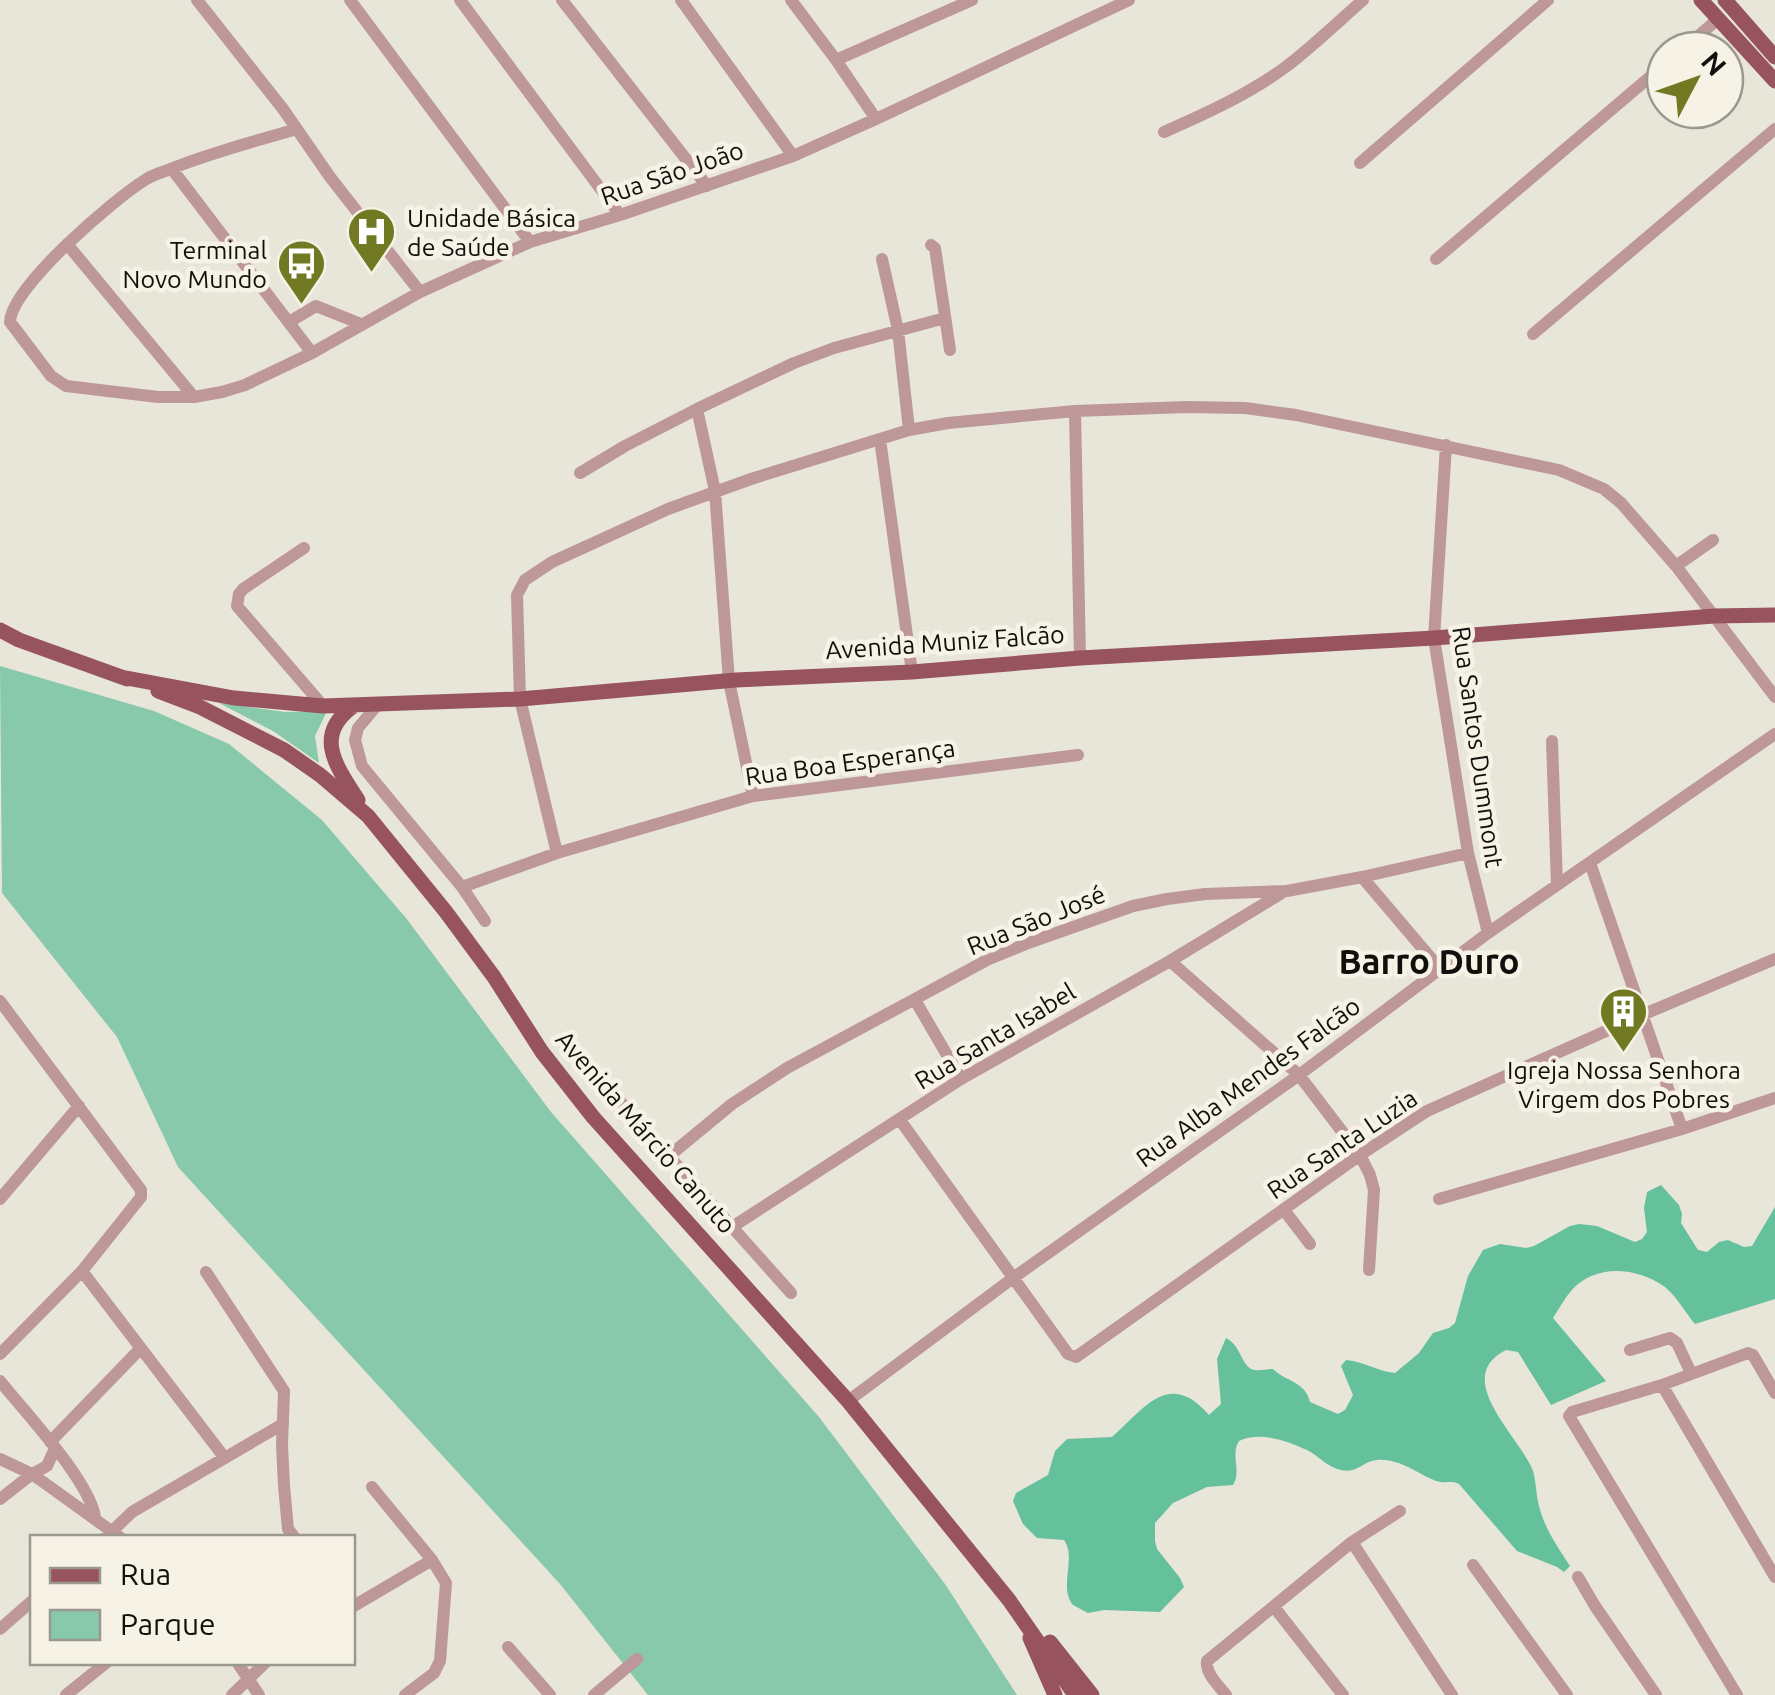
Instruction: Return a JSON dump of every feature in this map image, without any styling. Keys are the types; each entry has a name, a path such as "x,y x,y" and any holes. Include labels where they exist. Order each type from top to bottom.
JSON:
{"main road":[{"path":"1701,0 1718,20 1764,52"},
{"path":"1726,0 1764,52 1775,81"},
{"name":"Avenida Muniz Falcão","path":"121,677 234,698 322,706 520,699 729,681 1775,615"},
{"path":"0,630 121,677"},
{"name":"Avenida Márcio Canuto","path":"121,677 200,707 284,750 368,816 446,912 542,1052 593,1117 848,1401 1024,1620 1075,1695"},
{"path":"355,705 334,727 331,748 334,761 368,816"},
{"path":"1008,1600 1054,1646 1092,1695"},
{"path":"1024,1620 1055,1695"}],"street":[{"path":"350,0 530,242"},
{"path":"460,0 620,215"},
{"path":"562,0 707,186"},
{"path":"681,0 792,156"},
{"path":"791,0 876,119"},
{"path":"836,60 972,0"},
{"name":"Rua São João","path":"67,244 26,287 10,314 10,322 51,376 66,386 158,397 194,397 246,385 420,292 530,242 792,156 1129,0"},
{"path":"1164,132 1219,107 1273,75 1363,0"},
{"path":"1360,162 1548,0"},
{"path":"205,2 330,178 420,292"},
{"path":"1706,30 1718,20"},
{"path":"1436,259 1645,81"},
{"path":"194,397 67,244 145,180 190,160 297,129"},
{"path":"1532,334 1775,129"},
{"path":"172,169 312,352"},
{"path":"931,245 936,248 950,350"},
{"path":"882,259 898,330 909,430"},
{"path":"289,322 316,306 360,324"},
{"path":"580,473 624,446 794,363 945,318"},
{"path":"557,853 520,699 517,595 525,580 552,562 716,491 909,430 948,423 1075,411 1245,408 1560,470 1604,489 1621,503 1676,566 1775,697"},
{"path":"696,409 716,491 729,681 753,796"},
{"path":"1075,411 1071,485 1080,658"},
{"path":"880,439 912,672"},
{"name":"Rua Santos Dummont","path":"1446,445 1434,638 1468,853 1488,934"},
{"path":"1676,566 1713,540"},
{"path":"304,548 243,589 237,606 322,706"},
{"path":"379,702 358,728 355,740 362,766 485,921"},
{"name":"Rua Alba Mendes Falcão","path":"848,1401 1488,934 1775,734"},
{"path":"1552,741 1557,885"},
{"name":"Rua Boa Esperança","path":"462,888 557,853 753,796 1078,755"},
{"name":"Rua São José","path":"669,1156 766,1081 989,959 1031,942 1133,906 1205,894 1287,891 1468,853"},
{"path":"1590,863 1682,1129"},
{"path":"1362,877 1441,970"},
{"name":"Rua Santa Isabel","path":"732,1227 960,1079 1287,891"},
{"name":"Rua Santa Luzia","path":"1013,1278 1068,1354 1076,1357 1426,1111 1775,959"},
{"path":"1170,960 1298,1075 1360,1154 1374,1190 1369,1270"},
{"path":"914,1000 960,1079"},
{"path":"0,1001 136,1182 142,1197 82,1271 0,1354"},
{"path":"617,1098 791,1293"},
{"path":"1439,1199 1775,1098"},
{"path":"0,1200 78,1106"},
{"path":"900,1120 1013,1278"},
{"path":"1284,1210 1310,1244"},
{"path":"82,1271 224,1457"},
{"path":"206,1272 281,1384 286,1398 284,1486 291,1533"},
{"path":"1630,1350 1670,1338 1691,1373"},
{"path":"0,1499 47,1466 53,1445 141,1348"},
{"path":"1737,1695 1570,1414 1750,1353 1775,1393"},
{"path":"0,1381 53,1445 87,1494 95,1517"},
{"path":"1662,1385 1775,1577"},
{"path":"0,1459 32,1474 95,1517 113,1535 132,1512 283,1424"},
{"path":"372,1488 446,1582 440,1660 434,1674 410,1694"},
{"path":"1226,1695 1206,1663 1352,1542 1400,1511"},
{"path":"1352,1542 1452,1695"},
{"path":"355,1605 432,1560"},
{"path":"1473,1564 1567,1695"},
{"path":"1578,1577 1656,1695"},
{"path":"0,1629 30,1603"},
{"path":"1274,1607 1342,1695"},
{"path":"508,1647 550,1695"},
{"path":"594,1695 637,1659"},
{"path":"66,1695 103,1665"},
{"path":"239,1665 259,1695"},
{"path":"232,1695 263,1665"}],"green space":[{"path":"0,666 154,711 229,744 322,820 406,918 551,1112 819,1417 945,1584 1017,1695 648,1695 560,1584 178,1167 117,1037 2,893"},
{"path":"219,703 285,712 327,711 315,736 319,763 273,731"},
{"path":"1661,1185 1679,1205 1681,1223 1698,1250 1707,1252 1728,1240 1752,1246 1775,1207 1775,1299 1695,1324 1669,1291 1654,1280 1629,1272 1604,1272 1581,1282 1553,1318 1606,1381 1551,1405 1518,1352 1506,1350 1491,1362 1485,1376 1487,1392 1533,1471 1543,1519 1570,1566 1564,1572 1517,1551 1459,1484 1436,1481 1385,1460 1341,1470 1291,1443 1256,1437 1239,1441 1233,1485 1207,1487 1173,1503 1155,1523 1157,1549 1184,1587 1160,1612 1088,1613 1073,1605 1067,1590 1069,1555 1064,1540 1037,1538 1023,1524 1013,1501 1016,1493 1048,1475 1055,1451 1067,1439 1112,1437 1147,1405 1169,1394 1182,1395 1209,1415 1221,1404 1217,1359 1226,1338 1250,1368 1273,1369 1300,1386 1310,1402 1338,1414 1345,1410 1353,1395 1341,1366 1346,1360 1395,1373 1419,1353 1433,1333 1455,1323 1468,1276 1483,1250 1500,1244 1534,1246 1579,1224 1597,1226 1635,1242 1647,1232 1647,1192"}],"place":[{"name":"Unidade Básica de Saúde","path":"372,274"},
{"name":"Terminal Novo Mundo","path":"302,306"},
{"name":"Igreja Nossa Senhora Virgem dos Pobres","path":"1624,1054"}],"district":[{"name":"Barro Duro","path":"1429,961"}]}
